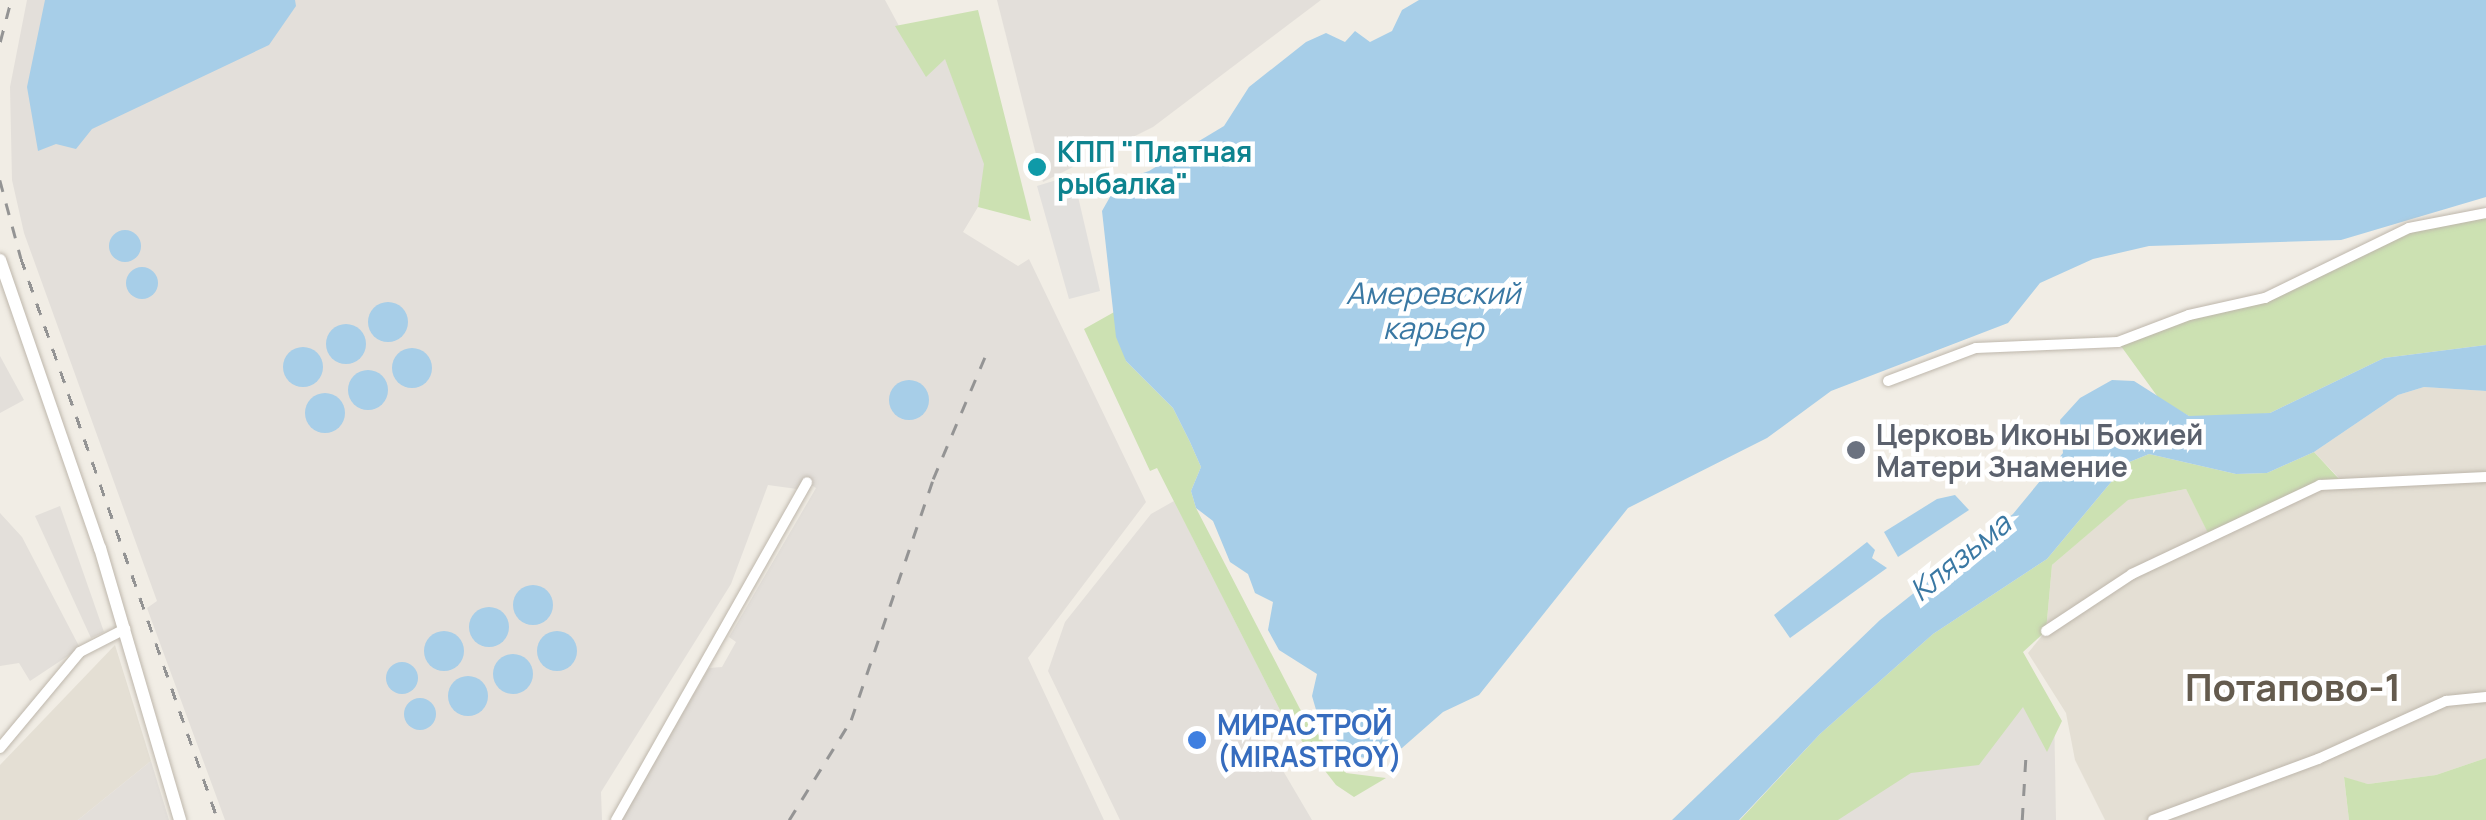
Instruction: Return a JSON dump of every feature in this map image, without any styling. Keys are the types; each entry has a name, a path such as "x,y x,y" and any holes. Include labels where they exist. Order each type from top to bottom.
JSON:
{"street":[{"path":"1888,382 1976,348 2118,342 2189,315 2265,298 2409,228 2486,213"},
{"path":"0,260 125,629 180,820"},
{"path":"2046,631 2132,574 2320,484 2450,474 2486,477"},
{"path":"616,820 807,482"},
{"path":"0,748 80,652 125,629"},
{"path":"2152,820 2318,759 2446,701 2486,698"}],"shaded area":[{"path":"27,0 885,0 926,76 945,58 985,165 978,207 963,232 1018,266 1029,259 1146,502 1028,658 1104,820 621,820 709,668 722,667 736,642 729,637 816,488 803,480 797,489 768,485 731,584 601,792 602,820 225,820 147,608 157,601 24,233 12,180 10,87"},
{"path":"997,0 1321,0 1153,127 1043,182"},
{"path":"1073,175 1100,291 1069,299 1037,186"},
{"path":"0,356 24,400 0,413"},
{"name":"Потапово-1","path":"2424,387 2486,391 2486,758 2436,775 2368,784 2344,778 2349,820 2105,820 2075,760 2066,713 2028,653 2046,631 2052,565 2127,500 2186,489 2209,534 2339,478 2314,452 2398,395"},
{"path":"1174,501 1284,718 1262,735 1312,820 1120,820 1048,671 1065,622 1151,514"},
{"path":"60,506 104,632 91,638 35,516"},
{"path":"0,513 22,537 80,648 30,681 19,663 0,666"},
{"path":"1933,634 2054,707 2056,820 1740,820"},
{"path":"115,645 151,761 78,820 0,820 0,765"},
{"path":"151,761 169,820 78,820"}],"green space":[{"path":"978,10 1031,221 978,207 984,164 945,59 926,77 895,26"},
{"path":"2486,213 2486,345 2384,358 2270,413 2232,418 2189,416 2160,400 2118,342 2189,315 2265,298 2409,228"},
{"path":"1116,311 1126,361 1173,408 1190,442 1201,467 1191,491 1196,508 1300,709 1346,773 1386,778 1354,797 1336,785 1284,718 1157,468 1150,471 1084,329"},
{"path":"2314,452 2339,479 2209,535 2186,489 2128,500 2052,565 2046,631 2023,652 2062,721 2047,752 2023,707 1979,765 1911,773 1838,820 1740,820 1820,734 1933,634 2047,559 2127,463 2149,454 2236,474 2267,473"},
{"path":"2486,758 2486,820 2349,820 2344,777 2368,784 2436,775"}],"water":[{"path":"45,0 295,0 296,6 269,45 92,129 76,149 56,144 38,151 27,87"},
{"name":"Амеревский карьер","path":"1419,0 2486,0 2486,197 2341,240 2149,246 2093,259 2040,283 2008,323 1831,391 1767,438 1628,508 1479,695 1443,712 1402,748 1371,759 1355,756 1321,727 1312,696 1317,674 1279,650 1268,630 1273,602 1255,593 1248,574 1230,562 1213,521 1196,508 1191,491 1201,467 1190,442 1173,408 1126,361 1116,337 1102,211 1119,181 1149,171 1224,126 1249,87 1306,42 1326,33 1345,42 1355,31 1370,42 1392,31 1402,10"},
{"path":"125,230 136,235 141,246 136,257 125,262 114,257 109,246 114,235"},
{"path":"142,267 153,272 158,283 153,294 142,299 131,294 126,283 131,272"},
{"path":"388,302 402,308 408,322 402,336 388,342 374,336 368,322 374,308"},
{"path":"346,324 360,330 366,344 360,358 346,364 332,358 326,344 332,330"},
{"name":"Клязьма","path":"2486,345 2486,391 2424,387 2398,395 2314,452 2267,473 2236,474 2149,454 2127,463 2047,559 1933,634 1820,734 1739,820 1672,820 1880,620 2013,514 2063,453 2060,420 2080,398 2112,380 2134,381 2189,416 2270,413 2384,358"},
{"path":"303,347 317,353 323,367 317,381 303,387 289,381 283,367 289,353"},
{"path":"412,348 426,354 432,368 426,382 412,388 398,382 392,368 398,354"},
{"path":"368,370 382,376 388,390 382,404 368,410 354,404 348,390 354,376"},
{"path":"909,380 923,386 929,400 923,414 909,420 895,414 889,400 895,386"},
{"path":"325,393 339,399 345,413 339,427 325,433 311,427 305,413 311,399"},
{"path":"1955,495 1969,510 1898,557 1884,532 1937,499"},
{"path":"1867,542 1875,550 1872,558 1887,568 1790,638 1774,615"},
{"path":"533,585 547,591 553,605 547,619 533,625 519,619 513,605 519,591"},
{"path":"489,607 503,613 509,627 503,641 489,647 475,641 469,627 475,613"},
{"path":"444,631 458,637 464,651 458,665 444,671 430,665 424,651 430,637"},
{"path":"557,631 571,637 577,651 571,665 557,671 543,665 537,651 543,637"},
{"path":"513,654 527,660 533,674 527,688 513,694 499,688 493,674 499,660"},
{"path":"402,662 414,666 418,678 414,690 402,694 390,690 386,678 390,666"},
{"path":"468,676 482,682 488,696 482,710 468,716 454,710 448,696 454,682"},
{"path":"420,698 432,702 436,714 432,726 420,730 408,726 404,714 408,702"}],"railway":[{"path":"0,42 11,0"},
{"path":"0,180 21,258 218,820"},
{"path":"789,820 851,720 933,479 989,347"},
{"path":"2022,820 2026,751"}],"place":[{"name":"КПП \"Платная рыбалка\"","path":"1037,167"},
{"name":"Церковь Иконы Божией Матери Знамение","path":"1856,450"},
{"name":"МИРАСТРОЙ (MIRASTROY)","path":"1197,740"}],"district":[{"name":"Потапово-1","path":"2293,687"}]}
